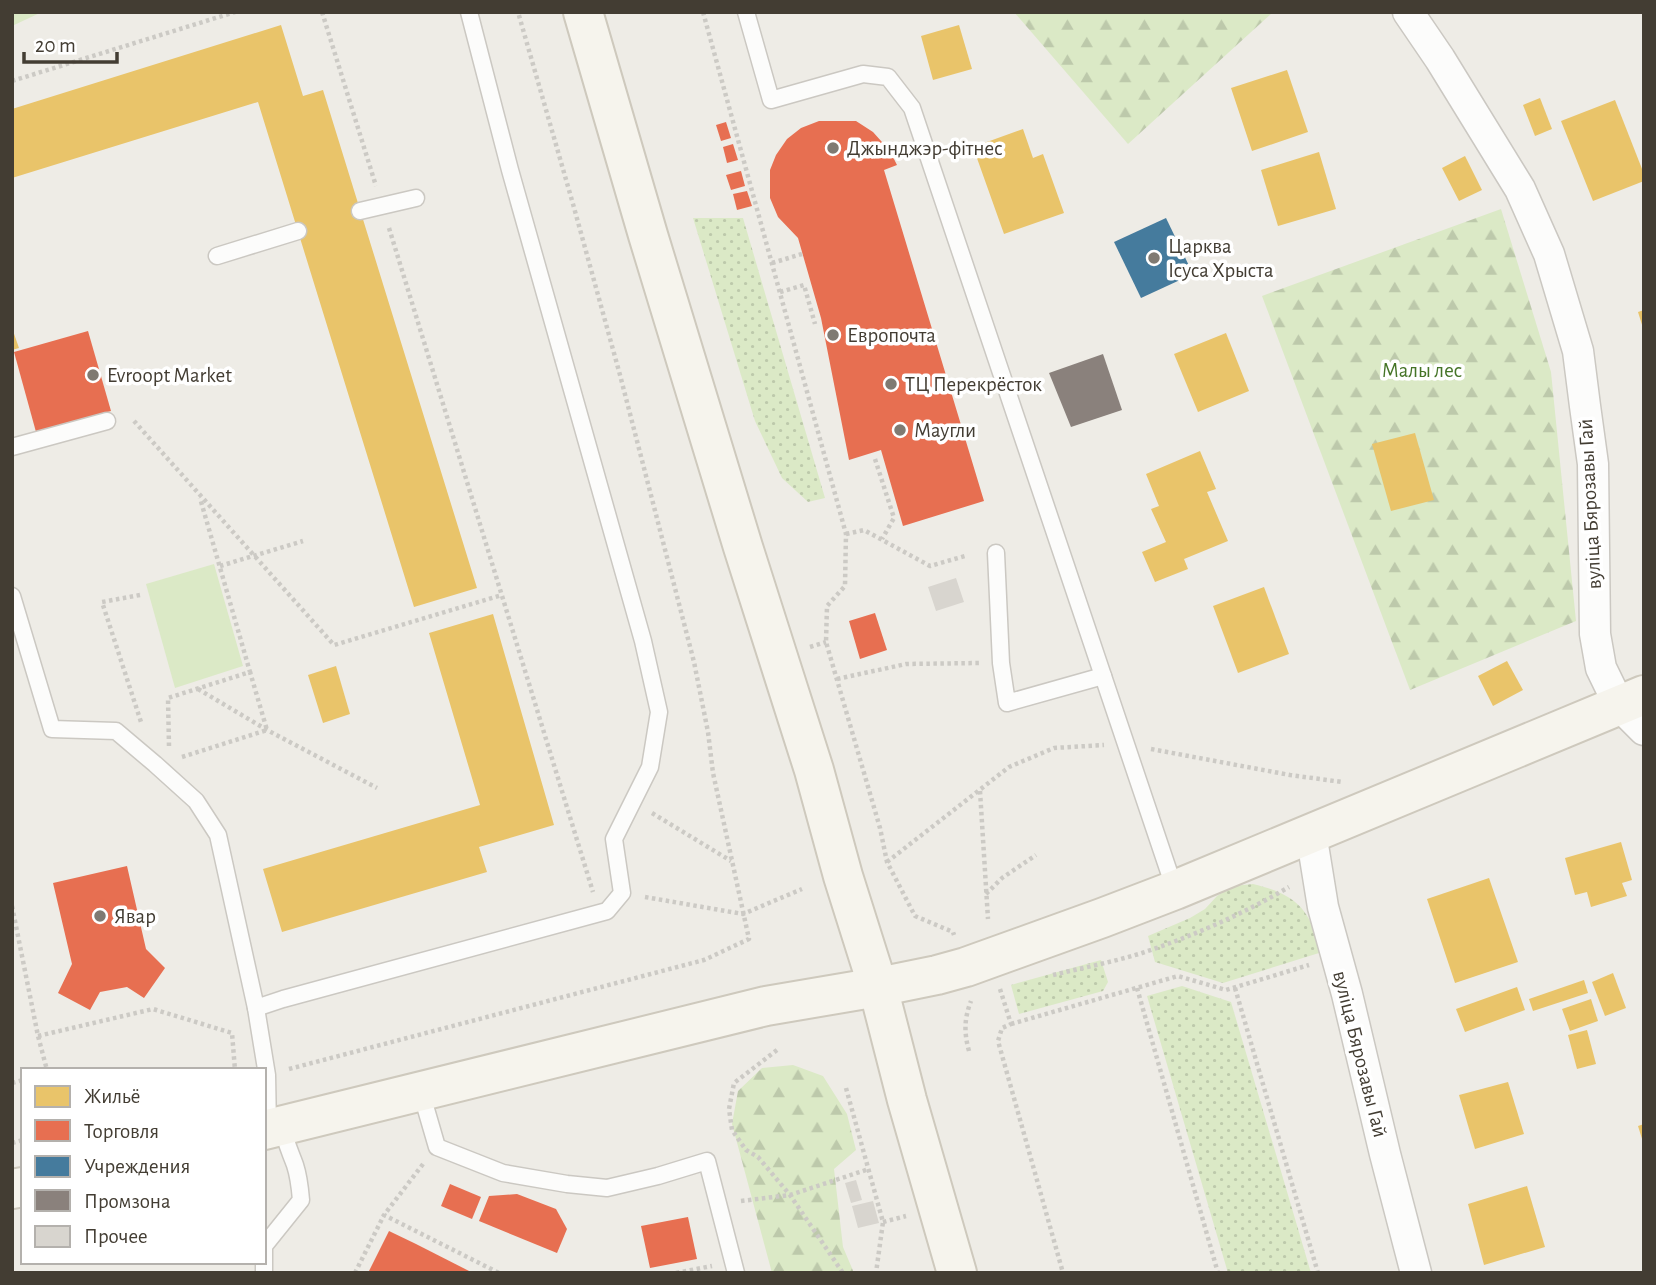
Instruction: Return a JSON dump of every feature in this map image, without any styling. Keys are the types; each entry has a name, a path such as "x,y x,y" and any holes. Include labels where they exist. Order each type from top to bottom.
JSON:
{"main road":[{"path":"583,12 743,547 814,770 843,876 878,987 907,1100 957,1273"},
{"path":"272,1128 766,1006 878,987 966,967 1175,890 1311,833 1636,710"}],"street":[{"name":"вуліца Бярозавы Гай","path":"1408,12 1520,189 1549,254 1578,351 1593,464 1595,634 1601,668 1636,710"},
{"name":"вуліца Бярозавы Гай","path":"1311,833 1323,907 1416,1273"}],"lane":[{"path":"256,1008 607,911 622,893 614,839 650,767 659,712 643,641 514,183 469,12"},
{"path":"746,12 771,100 863,74 888,78 912,108 1175,890"},
{"path":"360,211 416,198"},
{"path":"217,256 298,232"},
{"path":"12,447 107,421"},
{"path":"996,553 1000,663 1007,703 1103,676"},
{"path":"12,596 52,729 116,731 163,762 218,835 256,1008 266,1068"},
{"path":"266,1069 272,1128 284,1138 300,1183 301,1200 266,1244"},
{"path":"421,1092 437,1147 503,1173 607,1188 707,1161 735,1267"}],"path":[{"path":"12,81 235,12"},
{"path":"323,12 599,913"},
{"path":"267,1075 704,960 749,939 713,773 694,662 620,375 518,12"},
{"path":"703,12 846,534 845,586 827,606 826,642 880,828 887,862 915,916 953,932"},
{"path":"772,263 802,254"},
{"path":"780,292 804,285 816,324"},
{"path":"134,421 334,645 502,595"},
{"path":"875,459 894,518 882,539"},
{"path":"199,494 267,730"},
{"path":"846,534 864,530 930,566 965,556"},
{"path":"220,566 303,541"},
{"path":"140,595 102,603 163,762"},
{"path":"837,679 906,663 1000,663"},
{"path":"163,762 167,698 250,672"},
{"path":"197,689 267,730 377,788"},
{"path":"163,762 267,730"},
{"path":"887,862 1009,767 1054,748 1126,744 1290,775 1350,783"},
{"path":"979,790 988,919"},
{"path":"633,801 732,861"},
{"path":"986,894 1002,878 1036,855"},
{"path":"622,893 743,914 802,889"},
{"path":"12,906 46,1068"},
{"path":"1051,976 1140,953"},
{"path":"1063,1273 998,1041 1002,1028 1178,976 1226,990 1336,957"},
{"path":"1000,988 1011,1024"},
{"path":"1137,988 1218,1273"},
{"path":"1235,988 1318,1273"},
{"path":"969,1051 965,1025 972,999 976,997"},
{"path":"38,1036 153,1009 232,1033 235,1068"},
{"path":"777,1050 734,1083 729,1109 732,1130 746,1150 758,1157 790,1195 843,1273"},
{"path":"846,1088 883,1222 876,1273"},
{"path":"355,1273 384,1215 437,1147"},
{"path":"718,1203 790,1195 869,1169"},
{"path":"384,1215 499,1273"},
{"path":"676,1273 735,1267"}],"green space":[{"path":"12,12 42,12 12,26"},
{"path":"1014,12 1273,12 1128,144"},
{"name":"Малы лес","path":"1501,209 1551,372 1576,621 1410,690 1262,296"},
{"path":"693,218 743,218 825,498 808,502 782,478 755,421"},
{"path":"214,564 243,666 175,688 146,584"},
{"path":"1253,884 1280,893 1300,906 1312,925 1319,953 1223,983 1155,962 1148,936 1190,918 1233,886"},
{"path":"1101,960 1108,982 1103,991 1019,1014 1011,985"},
{"path":"1182,986 1231,1002 1311,1273 1228,1273 1147,996"},
{"path":"793,1065 823,1076 847,1114 856,1150 834,1169 843,1247 854,1273 772,1273 732,1124 738,1091 762,1068"}],"building: Жильё":[{"path":"281,25 303,96 323,90 477,588 414,607 258,102 12,178 12,109"},
{"path":"959,25 972,69 933,80 921,36"},
{"path":"1287,70 1308,132 1252,151 1231,88"},
{"path":"1540,98 1552,129 1535,136 1523,105"},
{"path":"1615,100 1644,174 1644,181 1593,201 1561,121"},
{"path":"1023,129 1033,158 1043,154 1064,213 1004,234 973,147"},
{"path":"1319,152 1336,209 1278,226 1261,170"},
{"path":"1465,156 1482,190 1459,201 1442,168"},
{"path":"1644,310 1644,328 1643,328 1638,312"},
{"path":"12,328 19,348 12,350"},
{"path":"1226,333 1249,391 1198,412 1174,354"},
{"path":"1415,433 1434,500 1391,511 1372,444"},
{"path":"1200,451 1216,489 1207,492 1228,541 1184,559 1188,569 1155,582 1142,552 1166,542 1151,509 1159,506 1146,474"},
{"path":"1264,587 1289,654 1238,673 1213,606"},
{"path":"493,614 554,825 479,847 487,872 282,932 263,869 480,805 429,633"},
{"path":"1507,661 1523,690 1493,706 1478,676"},
{"path":"336,666 350,714 323,723 308,675"},
{"path":"1621,842 1632,880 1622,883 1627,896 1591,907 1587,892 1575,895 1565,858"},
{"path":"1489,878 1518,962 1455,983 1427,899"},
{"path":"1613,973 1626,1008 1605,1016 1592,982"},
{"path":"1584,980 1588,993 1533,1011 1529,999"},
{"path":"1517,987 1525,1010 1465,1032 1456,1009"},
{"path":"1591,999 1598,1021 1570,1031 1562,1009"},
{"path":"1587,1030 1596,1064 1577,1069 1568,1035"},
{"path":"1508,1082 1524,1134 1475,1149 1459,1095"},
{"path":"1644,1124 1644,1142 1643,1142 1638,1126"},
{"path":"1527,1186 1545,1247 1484,1265 1468,1204"}],"building: Торговля":[{"name":"ТЦ Перекрёсток","path":"819,121 856,121 873,132 890,151 897,165 884,170 984,501 903,526 881,450 849,460 821,318 798,238 778,217 770,198 770,170 776,155 787,139 801,128"},
{"path":"726,122 731,138 721,141 716,125"},
{"path":"733,144 738,160 727,163 723,147"},
{"path":"741,171 745,186 731,190 726,175"},
{"path":"747,191 752,206 737,210 733,194"},
{"path":"88,331 111,411 36,432 14,352"},
{"path":"875,613 887,650 860,659 849,621"},
{"name":"Явар","path":"127,866 146,949 165,968 144,998 127,987 100,992 90,1010 58,993 72,964 53,883"},
{"path":"450,1184 481,1197 472,1219 441,1206"},
{"path":"517,1194 556,1209 567,1229 557,1253 479,1221 489,1196"},
{"path":"688,1217 697,1259 650,1268 641,1226"},
{"path":"389,1231 416,1244 473,1273 368,1273"}],"building: Учреждения":[{"name":"Царква Ісуса Хрыста","path":"1166,218 1193,274 1141,298 1114,242"}],"building: Промзона":[{"path":"1103,354 1122,410 1071,427 1049,373"}],"building: Прочее":[{"path":"956,578 964,602 936,611 928,587"},
{"path":"856,1180 862,1200 851,1203 845,1183"},
{"path":"873,1201 879,1223 858,1228 852,1206"}],"place":[{"name":"Джынджэр-фітнес","path":"833,148"},
{"name":"Царква Ісуса Хрыста","path":"1154,258"},
{"name":"Европочта","path":"833,335"},
{"name":"Evroopt Market","path":"93,375"},
{"name":"ТЦ Перекрёсток","path":"891,384"},
{"name":"Маугли","path":"900,430"},
{"name":"Явар","path":"100,916"}]}
